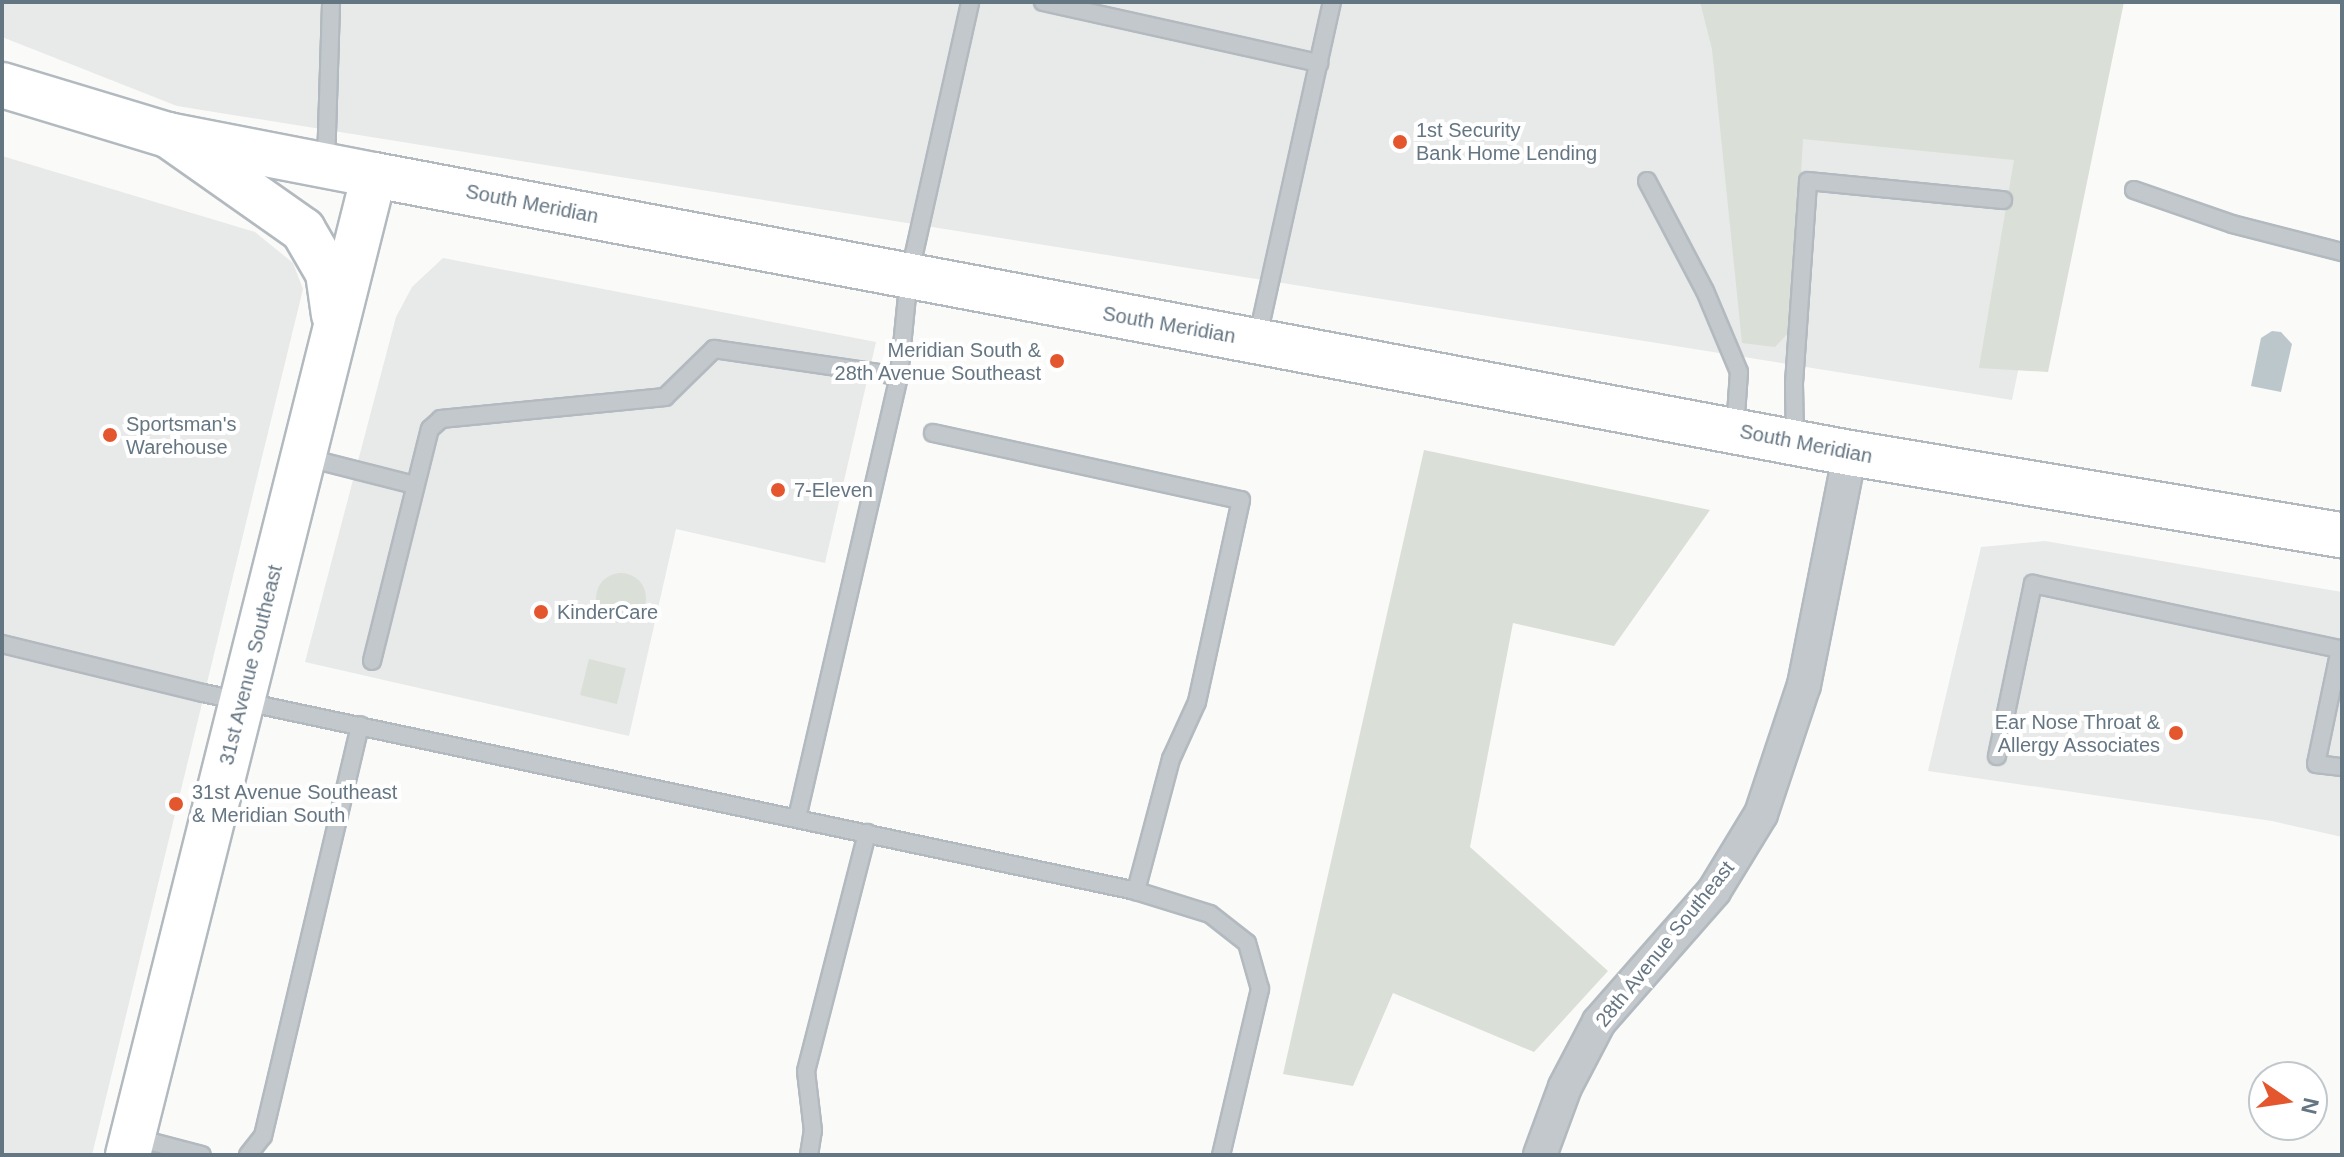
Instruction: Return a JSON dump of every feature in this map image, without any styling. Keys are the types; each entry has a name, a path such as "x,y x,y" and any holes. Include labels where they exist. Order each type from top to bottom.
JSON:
{"main road":[{"name":"South Meridian","path":"2,85 168,135 374,175 1850,453 2342,535"},
{"path":"168,135 303,230 328,273 335,330"},
{"name":"31st Avenue Southeast","path":"130,1146 374,175"}],"street":[{"name":"28th Avenue Southeast","path":"1540,1155 1565,1087 1599,1022 1714,891 1761,814 1804,685 1850,453"}],"lane":[{"path":"326,165 331,2"},
{"path":"797,818 899,376 909,276 970,2"},
{"path":"1043,2 1319,63"},
{"path":"1257,342 1332,2"},
{"path":"1647,181 1705,291 1739,372 1735,430"},
{"path":"1795,442 1794,383 1808,181 2003,200"},
{"path":"2134,190 2232,224 2342,252"},
{"path":"372,661 430,429 441,419 665,397 714,349 899,376"},
{"path":"933,433 1241,500 1197,702 1171,759 1136,891"},
{"path":"304,457 415,485"},
{"path":"1997,756 2033,584 2340,649 2316,764 2342,767"},
{"path":"2,644 242,700 1136,891 1188,905 1228,925 1247,943 1257,964 1257,1008 1221,1155"},
{"path":"248,1155 263,1136 360,725"},
{"path":"809,1155 813,1131 806,1071 867,833"},
{"path":"130,1146 202,1155"}],"shaded area":[{"path":"2,2 2094,2 2012,400 177,106 2,37"},
{"path":"1700,2 2124,2 2048,372 1979,368 2014,160 1803,139 1792,329 1775,347 1742,343 1712,49"},
{"path":"2,156 255,232 293,263 303,289 92,1155 2,1155"},
{"path":"443,258 876,342 825,563 676,529 629,736 305,662 396,317 412,287"},
{"path":"2272,331 2281,332 2292,344 2281,392 2251,386 2261,338"},
{"path":"1424,450 1710,510 1614,646 1513,623 1470,847 1608,971 1534,1052 1393,993 1353,1086 1283,1074"},
{"path":"2045,541 2342,592 2342,837 2272,821 1928,771 1981,547"},
{"path":"621,573 638,581 646,598 638,615 621,623 604,615 596,598 604,581"},
{"path":"589,659 626,668 617,704 580,695"}],"place":[{"name":"1st Security Bank Home Lending","path":"1400,142"},
{"name":"Meridian South & 28th Avenue Southeast","path":"1057,361"},
{"name":"Sportsman's Warehouse","path":"110,435"},
{"name":"7-Eleven","path":"778,490"},
{"name":"KinderCare","path":"541,612"},
{"name":"Ear Nose Throat & Allergy Associates","path":"2176,733"},
{"name":"31st Avenue Southeast & Meridian South","path":"176,804"}]}
